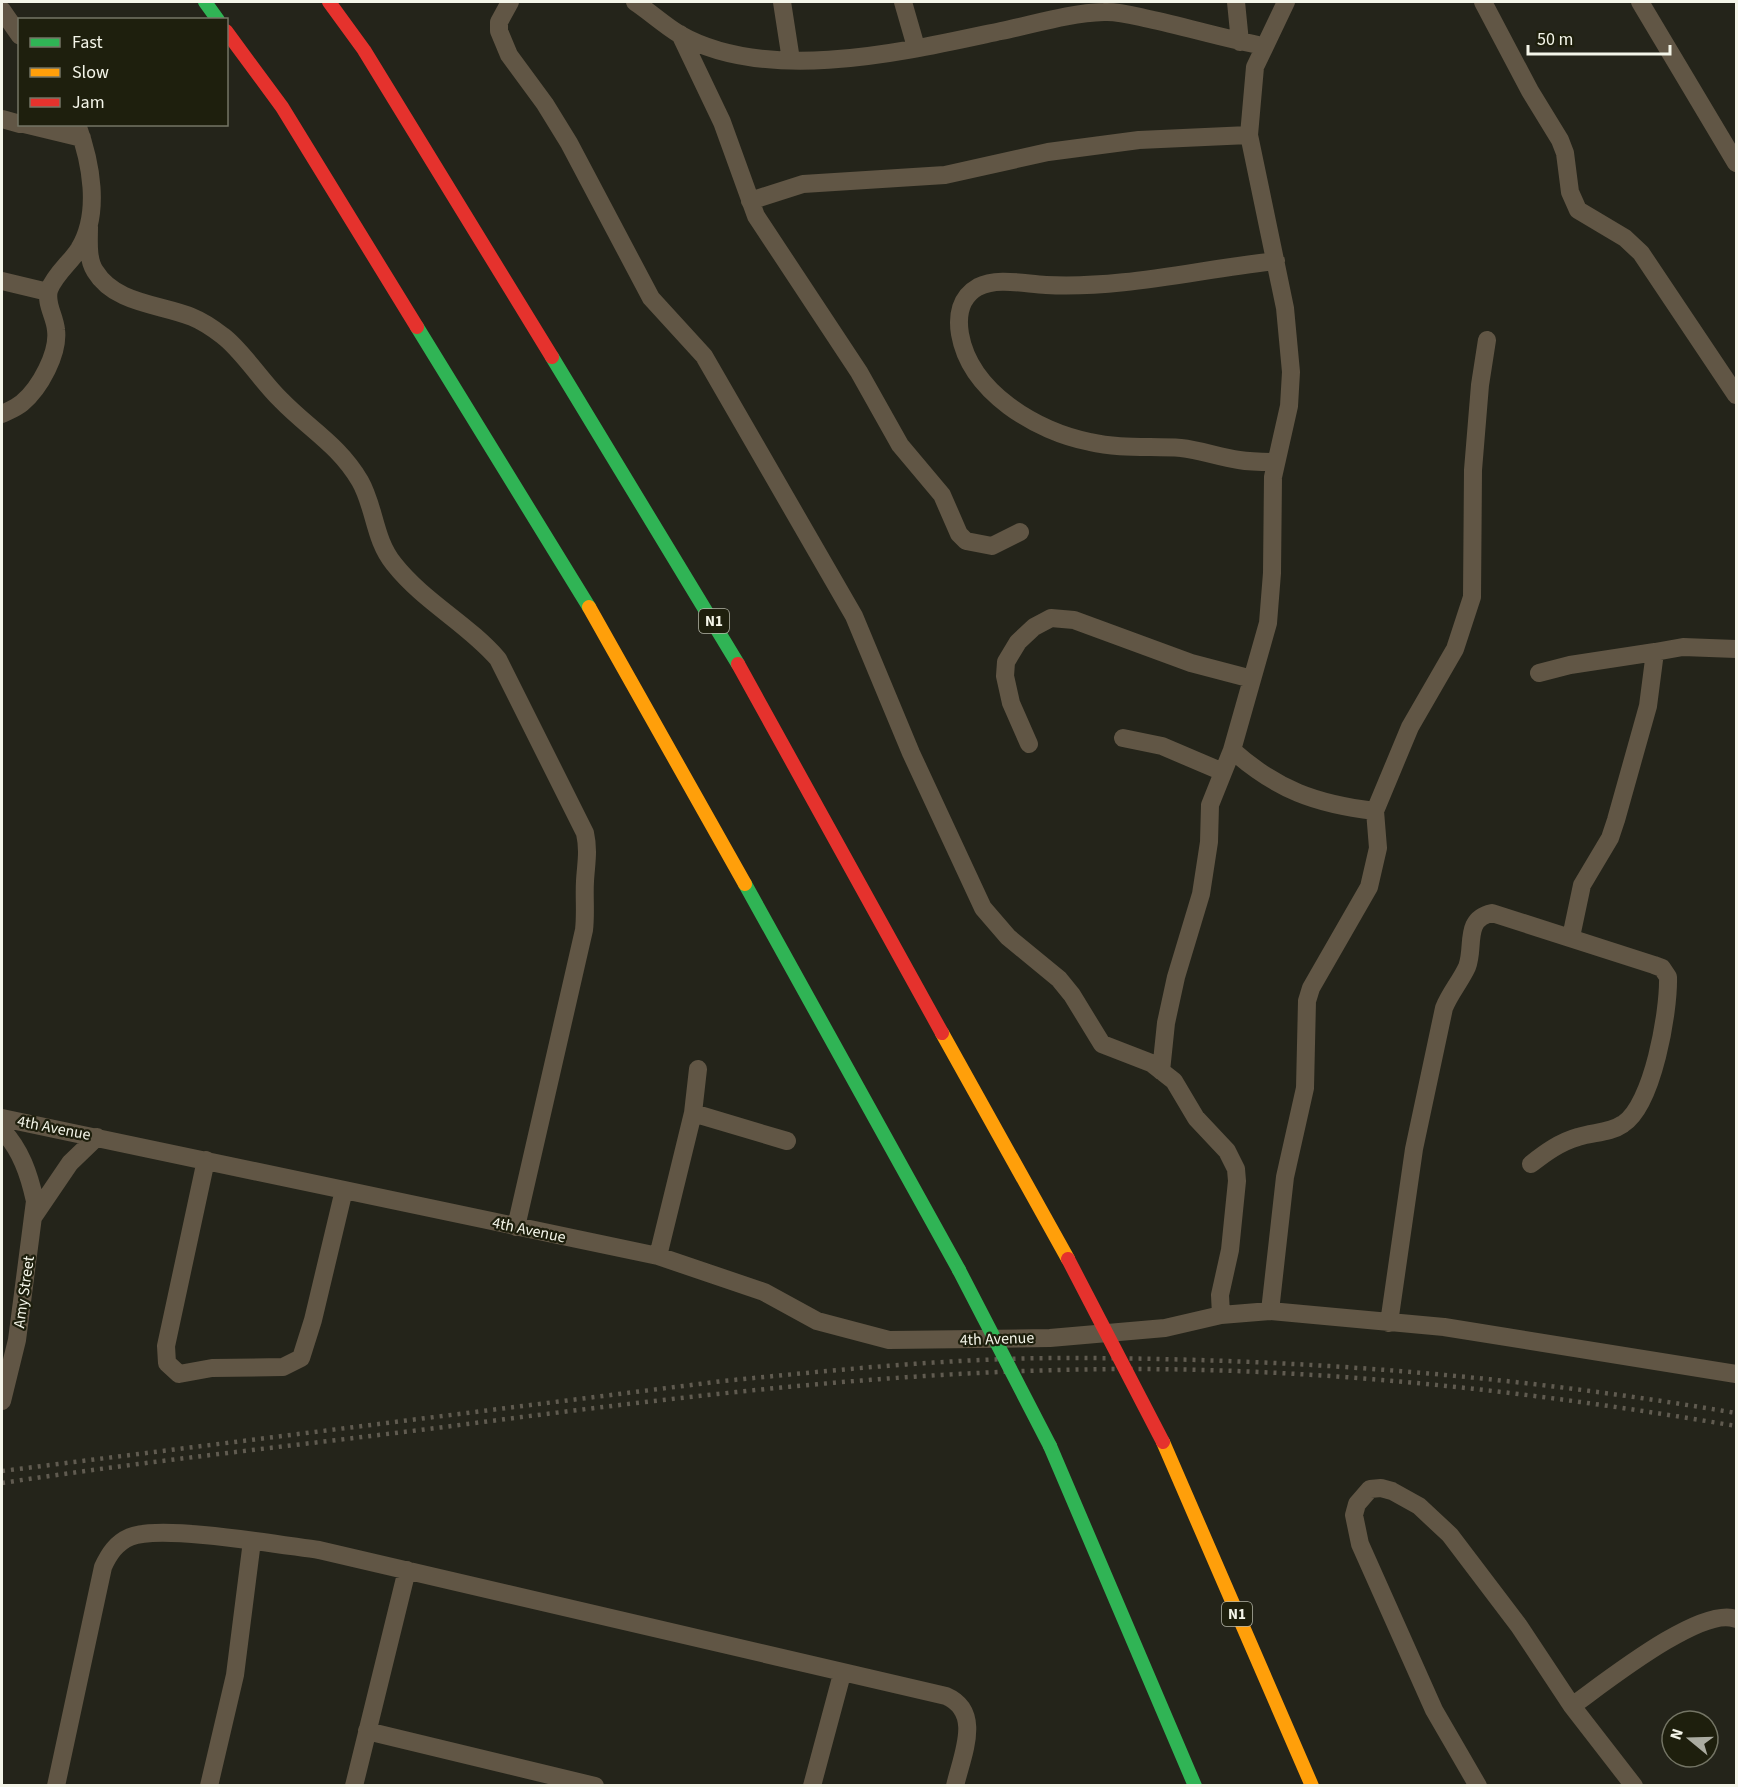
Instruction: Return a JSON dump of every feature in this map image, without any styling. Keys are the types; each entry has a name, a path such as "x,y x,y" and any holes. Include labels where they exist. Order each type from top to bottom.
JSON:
{"highway":[{"path":"205,2 217,18"},
{"name":"N1","path":"329,2 364,50 710,614 1068,1259 1163,1442 1312,1785"},
{"path":"228,34 282,107 619,656 959,1270 1050,1446 1195,1785"}],"street":[{"path":"510,2 500,22 499,31 509,55 545,104 569,142 651,298 704,357 854,616 910,753 983,908 1008,937 1059,979 1102,1044 1161,1071 1174,1081 1196,1118 1227,1151 1236,1169 1237,1181 1230,1250 1220,1295 1221,1315"},
{"path":"635,2 680,34 733,54 791,60 866,56 916,47 1076,8 1134,15 1264,46"},
{"path":"782,2 791,60"},
{"path":"903,2 916,47"},
{"path":"1236,2 1240,42"},
{"path":"1161,1071 1166,1023 1173,988 1201,894 1209,842 1210,805 1232,750 1268,623 1275,462 1289,406 1290,372 1285,308 1249,135 1254,75 1264,46 1286,2"},
{"path":"1483,2 1530,91 1560,140 1565,153 1570,192 1578,210 1625,238 1641,253 1737,394"},
{"path":"1640,2 1737,163"},
{"path":"2,10 18,33"},
{"path":"680,34 722,122 750,201 767,232 859,372 900,445 942,495 959,534 966,541 992,546 1020,532"},
{"path":"2,119 18,123"},
{"path":"39,126 80,131 89,165 92,262 95,272 108,285 134,301 194,318 225,337 282,401 336,448 362,484 370,503 374,525 394,564 429,600 487,647 498,660 585,833 588,860 584,885 586,907 584,930 516,1227"},
{"path":"750,201 803,184 945,175 1048,153 1139,140 1249,135"},
{"path":"2,414 22,404 44,372 56,347 56,330 48,304 48,292 56,276 81,246 90,226"},
{"path":"1275,462 1239,460 1181,448 1106,445 1073,438 1049,428 1005,403 983,382 966,352 959,326 965,299 975,289 989,283 1074,287 1174,276 1276,261"},
{"path":"2,281 48,292"},
{"path":"1270,1311 1285,1177 1305,1088 1307,1001 1311,988 1369,887 1378,848 1375,811 1415,718 1455,649 1472,597 1473,470 1480,385 1487,340"},
{"path":"1029,744 1011,703 1005,676 1006,662 1018,642 1034,627 1051,618 1074,621 1191,663 1252,679"},
{"path":"1539,673 1683,647 1737,649"},
{"path":"1570,937 1582,885 1610,838 1620,810 1648,706 1655,652"},
{"path":"1124,738 1171,750 1223,772"},
{"path":"1232,750 1257,772 1298,795 1346,809 1375,811"},
{"path":"1389,1323 1414,1149 1444,1008 1450,991 1468,965 1472,929 1480,917 1492,913 1654,965 1666,973 1668,987 1662,1030 1645,1093 1625,1123 1614,1129 1565,1142 1531,1164"},
{"path":"658,1256 693,1113 698,1070"},
{"path":"693,1113 787,1141"},
{"name":"4th Avenue","path":"2,1118 658,1256 765,1292 817,1321 889,1340 1050,1338 1165,1328 1221,1315 1270,1311 1444,1327 1737,1374"},
{"name":"Amy Street","path":"2,1130 15,1144 30,1181 35,1201 17,1340 2,1401"},
{"name":"Amy Street","path":"34,1216 70,1163 97,1137"},
{"path":"206,1160 166,1346 167,1363 179,1374 212,1368 283,1367 301,1358 314,1320 344,1190"},
{"path":"1478,1785 1434,1710 1360,1544 1354,1515 1362,1496 1370,1490 1381,1488 1403,1495 1419,1506 1450,1535 1519,1626 1572,1706 1634,1785"},
{"path":"56,1785 103,1567 110,1553 120,1542 145,1533 252,1541 319,1550 957,1701 967,1715 968,1726 955,1785"},
{"path":"209,1785 235,1675 244,1620 252,1541"},
{"path":"354,1785 406,1570"},
{"path":"1572,1706 1659,1645 1707,1620 1724,1617 1737,1619"},
{"path":"812,1785 842,1674"},
{"path":"367,1731 595,1785"}],"railway":[{"path":"2,1471 723,1381 894,1365 979,1360 1150,1359 1318,1365 1569,1388 1736,1413"},
{"path":"2,1483 724,1393 1012,1371 1205,1370 1405,1382 1538,1396 1736,1426"}],"traffic: fast":[{"path":"205,2 217,18"},
{"path":"417,327 589,607"},
{"path":"552,357 738,664"},
{"path":"745,884 959,1270"},
{"path":"959,1270 1050,1446"},
{"path":"1050,1446 1195,1786"}],"traffic: slow":[{"path":"589,607 745,884"},
{"path":"942,1033 1068,1259"},
{"path":"1163,1442 1312,1786"}],"traffic: jam":[{"path":"329,2 364,50 552,357"},
{"path":"228,34 282,107 417,327"},
{"path":"738,664 942,1033"},
{"path":"1068,1259 1163,1442"}]}
